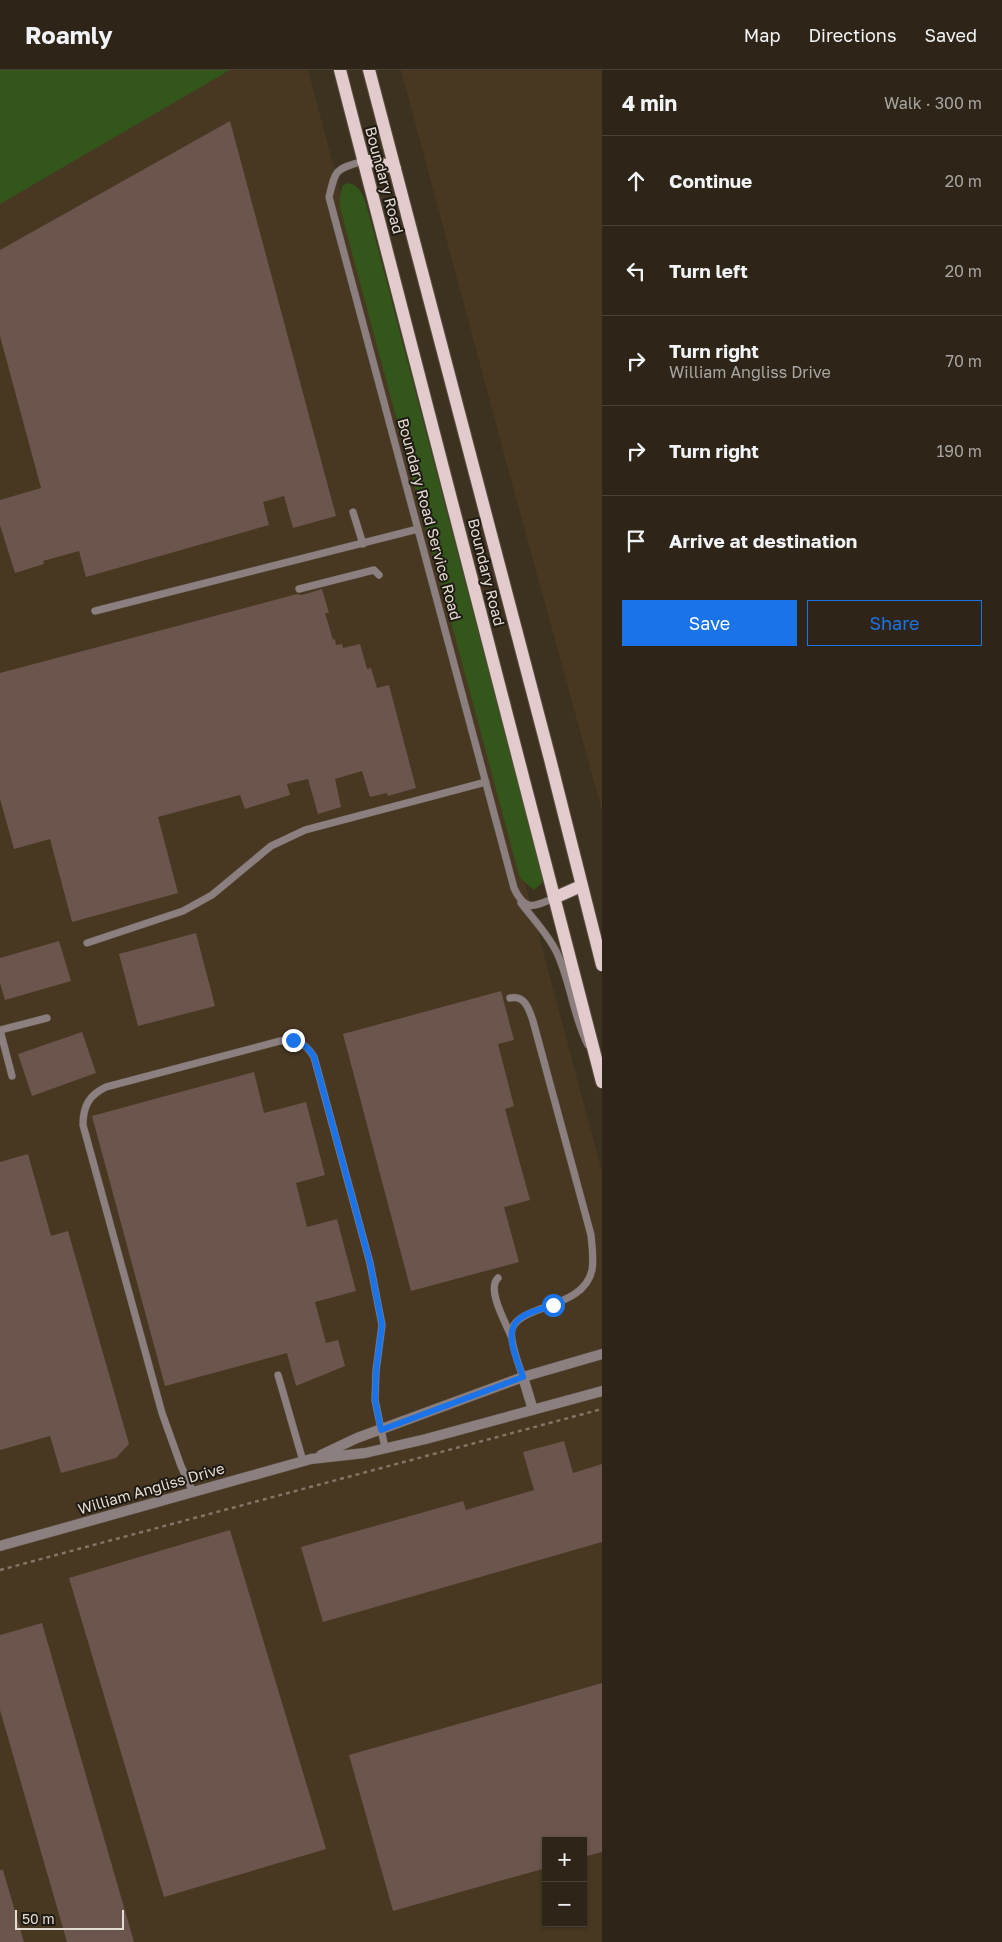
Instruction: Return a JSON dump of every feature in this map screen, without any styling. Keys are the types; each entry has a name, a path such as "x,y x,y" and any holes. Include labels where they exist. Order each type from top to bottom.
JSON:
{"main road":[{"name":"Boundary Road","path":"340,70 602,1082"},
{"name":"Boundary Road","path":"369,70 550,759 602,965"},
{"path":"363,161 372,161 395,168"},
{"path":"554,898 582,886"}],"street":[{"name":"William Angliss Drive","path":"0,1546 307,1460 357,1438 523,1377 602,1354"},
{"path":"523,1377 533,1410"},
{"name":"William Angliss Drive","path":"307,1460 365,1453 602,1391"}],"lane":[{"name":"Boundary Road Service Road","path":"363,161 342,168 334,175 329,197 514,888 520,901 551,941 558,955 566,976 579,1028 597,1063"},
{"path":"353,512 362,544"},
{"path":"95,611 418,529"},
{"path":"299,589 374,570 379,575"},
{"path":"87,943 183,911 212,895 271,846 305,830 486,782"},
{"path":"520,901 528,905 537,906 554,898"},
{"path":"510,998 516,997 521,999 527,1006 533,1021 591,1235 593,1256 592,1272 584,1286 572,1296 517,1320 512,1329 512,1338"},
{"path":"12,1076 0,1030 47,1018"},
{"path":"193,1492 180,1464 162,1412 84,1125 83,1115 90,1097 106,1087 280,1041 293,1040 302,1043 309,1048 314,1057 370,1263 382,1325 376,1371 375,1400 385,1448"},
{"path":"498,1278 494,1285 494,1295 512,1338 523,1377"},
{"path":"278,1375 307,1460"}],"path":[{"path":"0,1570 602,1409"}],"shaded area":[{"path":"0,70 308,70 602,1172 602,1942 0,1942"},
{"path":"401,70 602,70 602,811 510,476"}],"green space":[{"path":"0,70 230,70 0,204"},
{"path":"348,183 358,188 366,202 542,876 543,882 534,890 519,875 340,208 342,186"}],"building":[{"path":"230,121 336,516 293,528 284,496 263,502 269,525 86,577 79,551 43,561 44,564 15,573 0,525 0,500 41,488 0,336 0,250"},
{"path":"322,589 329,613 325,613 336,645 342,644 343,648 360,644 367,669 371,668 377,688 389,685 416,788 388,796 387,793 370,797 362,771 335,779 341,807 318,814 308,779 287,784 290,795 245,809 240,795 158,817 178,893 72,922 50,839 14,849 0,799 0,673"},
{"path":"196,933 215,1006 138,1026 119,954"},
{"path":"59,941 71,981 5,1000 0,983 0,958"},
{"path":"501,991 514,1040 498,1044 514,1106 505,1109 530,1200 504,1207 519,1262 411,1291 343,1034"},
{"path":"82,1032 96,1073 32,1096 18,1054"},
{"path":"254,1072 264,1113 306,1102 325,1175 296,1183 307,1227 337,1219 356,1291 315,1302 326,1343 338,1340 345,1366 296,1386 287,1353 165,1386 92,1116"},
{"path":"28,1154 51,1236 68,1231 129,1444 116,1458 61,1473 50,1436 0,1450 0,1162"},
{"path":"564,1441 573,1473 602,1464 602,1542 323,1622 301,1547 463,1501 466,1510 534,1490 523,1452"},
{"path":"230,1530 326,1849 164,1897 69,1578"},
{"path":"42,1623 134,1942 67,1942 0,1710 0,1635"},
{"path":"602,1683 602,1852 587,1856 587,1837 542,1837 542,1869 393,1911 349,1755"},
{"path":"0,1870 3,1870 24,1942 0,1942"}],"route":[{"path":"293,1040 309,1048 314,1057 328,1102 370,1263 382,1325 376,1371 375,1400 381,1430 523,1377 512,1338 512,1329 517,1320 553,1305"}]}
